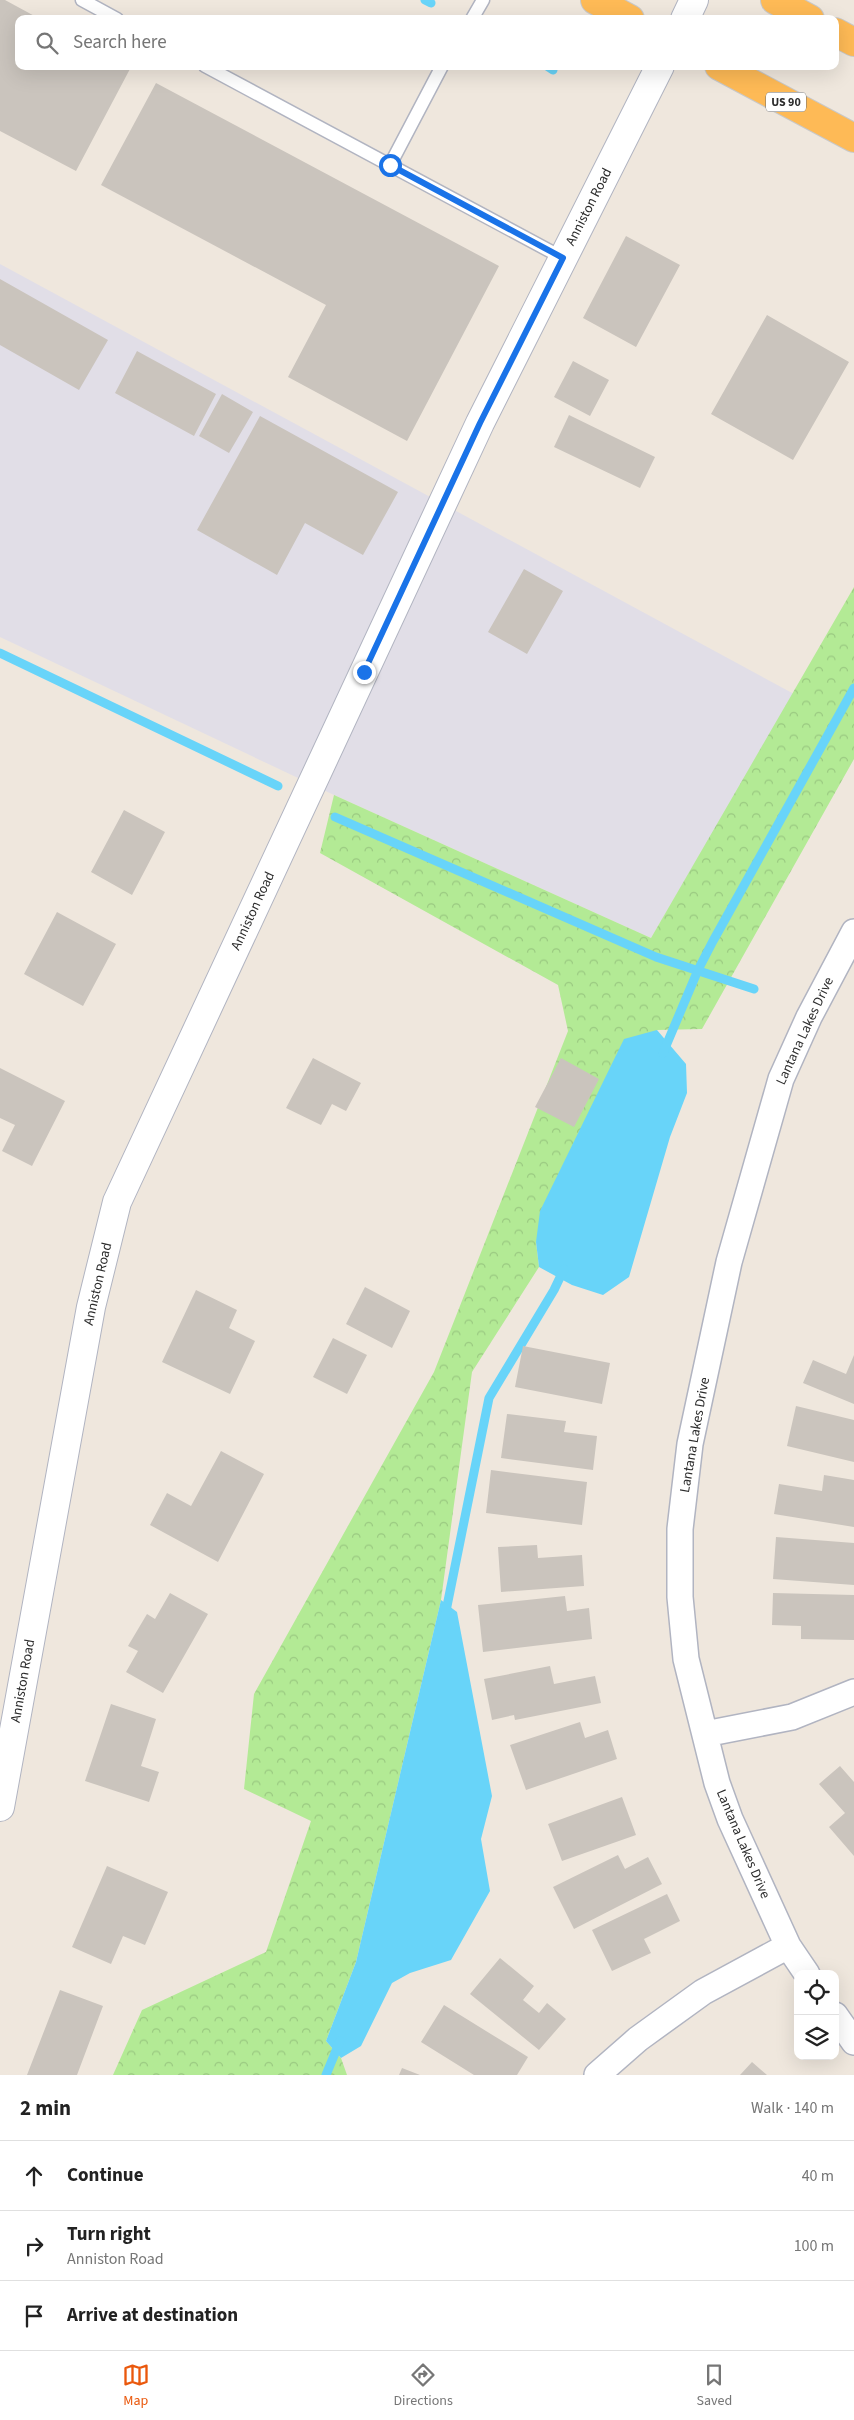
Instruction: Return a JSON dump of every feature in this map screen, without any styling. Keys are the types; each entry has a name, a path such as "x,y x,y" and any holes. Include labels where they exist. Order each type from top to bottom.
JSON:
{"highway":[{"path":"595,0 623,15"},
{"path":"775,0 803,15"},
{"path":"839,34 854,42"},
{"name":"US 90","path":"726,70 854,138"}],"street":[{"path":"687,15 694,0"},
{"name":"Anniston Road","path":"0,1807 91,1306 117,1202 480,423 658,70"},
{"name":"Lantana Lakes Drive","path":"804,1970 788,1946 730,1819 717,1783 686,1659 680,1597 680,1529 690,1444 729,1262 781,1079 809,1017 854,932"},
{"path":"705,1734 792,1717 854,1692"},
{"path":"598,2075 638,2039 702,1992 788,1946"},
{"path":"839,2021 854,2042"}],"lane":[{"path":"82,0 110,15"},
{"path":"474,15 483,0"},
{"path":"212,70 563,258"},
{"path":"390,165 440,70"}],"shaded area":[{"path":"0,264 794,694 651,938 334,795 0,637"}],"green space":[{"path":"854,587 854,759 702,1029 657,1030 536,1242 539,1267 472,1372 441,1600 356,1962 326,2041 341,2058 347,2075 113,2075 142,2010 266,1952 311,1821 244,1789 254,1694 434,1372 568,1031 558,985 320,853 334,795 651,938"}],"water":[{"path":"657,1030 686,1064 687,1093 670,1137 629,1277 603,1295 572,1285 539,1267 536,1242 540,1211 624,1039"},
{"path":"441,1600 457,1612 492,1796 481,1839 490,1891 451,1960 410,1973 392,1983 361,2046 341,2058 326,2041 356,1962"}],"building":[{"path":"0,0 5,0 33,15 15,15 15,70 129,70 76,171 0,131"},
{"path":"156,83 499,266 407,441 288,377 326,305 101,185"},
{"path":"626,236 680,265 636,347 583,318"},
{"path":"0,279 108,340 79,390 0,345"},
{"path":"767,315 849,362 793,460 711,414"},
{"path":"137,351 216,394 194,436 115,393"},
{"path":"573,361 609,380 590,416 554,397"},
{"path":"222,394 253,412 229,453 199,436"},
{"path":"569,415 655,457 640,488 554,447"},
{"path":"260,416 398,492 363,555 305,523 277,575 197,530"},
{"path":"524,569 563,591 527,654 488,632"},
{"path":"124,810 165,832 132,895 91,872"},
{"path":"57,912 116,944 83,1006 24,974"},
{"path":"313,1058 361,1083 346,1111 332,1104 321,1125 286,1108"},
{"path":"561,1058 599,1079 574,1127 535,1107"},
{"path":"0,1068 65,1101 32,1166 2,1151 15,1125 0,1118"},
{"path":"365,1287 410,1311 392,1348 346,1324"},
{"path":"196,1290 237,1310 229,1328 255,1341 230,1394 162,1362"},
{"path":"333,1338 367,1355 347,1394 313,1377"},
{"path":"523,1346 610,1363 602,1404 515,1387"},
{"path":"854,1355 854,1404 803,1383 813,1360 846,1374"},
{"path":"796,1406 854,1420 854,1462 787,1446"},
{"path":"507,1414 566,1421 564,1432 597,1436 593,1470 501,1458"},
{"path":"221,1451 264,1474 218,1562 150,1525 167,1493 191,1506"},
{"path":"491,1470 587,1482 582,1525 486,1513"},
{"path":"824,1475 854,1480 854,1527 774,1514 779,1484 822,1491"},
{"path":"776,1537 854,1543 854,1585 773,1579"},
{"path":"537,1545 538,1558 582,1555 584,1586 501,1592 498,1547"},
{"path":"170,1593 208,1614 163,1693 126,1672 138,1651 128,1646 147,1614 155,1619"},
{"path":"773,1593 854,1595 854,1640 801,1639 801,1626 772,1625"},
{"path":"565,1596 567,1611 589,1608 592,1639 483,1652 478,1605"},
{"path":"550,1666 554,1684 595,1676 601,1703 515,1720 514,1715 492,1720 484,1679"},
{"path":"111,1704 156,1719 141,1766 159,1772 149,1802 85,1781"},
{"path":"580,1722 585,1738 608,1730 617,1759 526,1790 510,1745"},
{"path":"840,1766 854,1782 854,1856 829,1827 845,1813 819,1784"},
{"path":"622,1797 636,1835 562,1861 548,1824"},
{"path":"618,1855 625,1869 648,1857 662,1884 574,1929 553,1887"},
{"path":"107,1866 168,1892 145,1945 123,1936 111,1964 72,1947"},
{"path":"667,1894 680,1921 644,1939 651,1953 612,1971 592,1930"},
{"path":"500,1958 534,1986 523,2000 539,2013 547,2003 566,2019 539,2050 470,1994"},
{"path":"60,1990 103,2006 77,2075 27,2075"},
{"path":"444,2005 528,2057 517,2075 474,2075 421,2042"},
{"path":"752,2062 767,2075 740,2075"},
{"path":"402,2068 420,2075 399,2075"}],"waterway":[{"path":"425,0 431,3"},
{"path":"0,653 278,786"},
{"path":"663,1053 698,970 713,941 854,688"},
{"path":"335,817 656,957 754,989"},
{"path":"445,1616 489,1398 554,1290 564,1269"},
{"path":"326,2075 340,2041"}],"route":[{"path":"364,672 480,423 563,258 390,165"}]}
